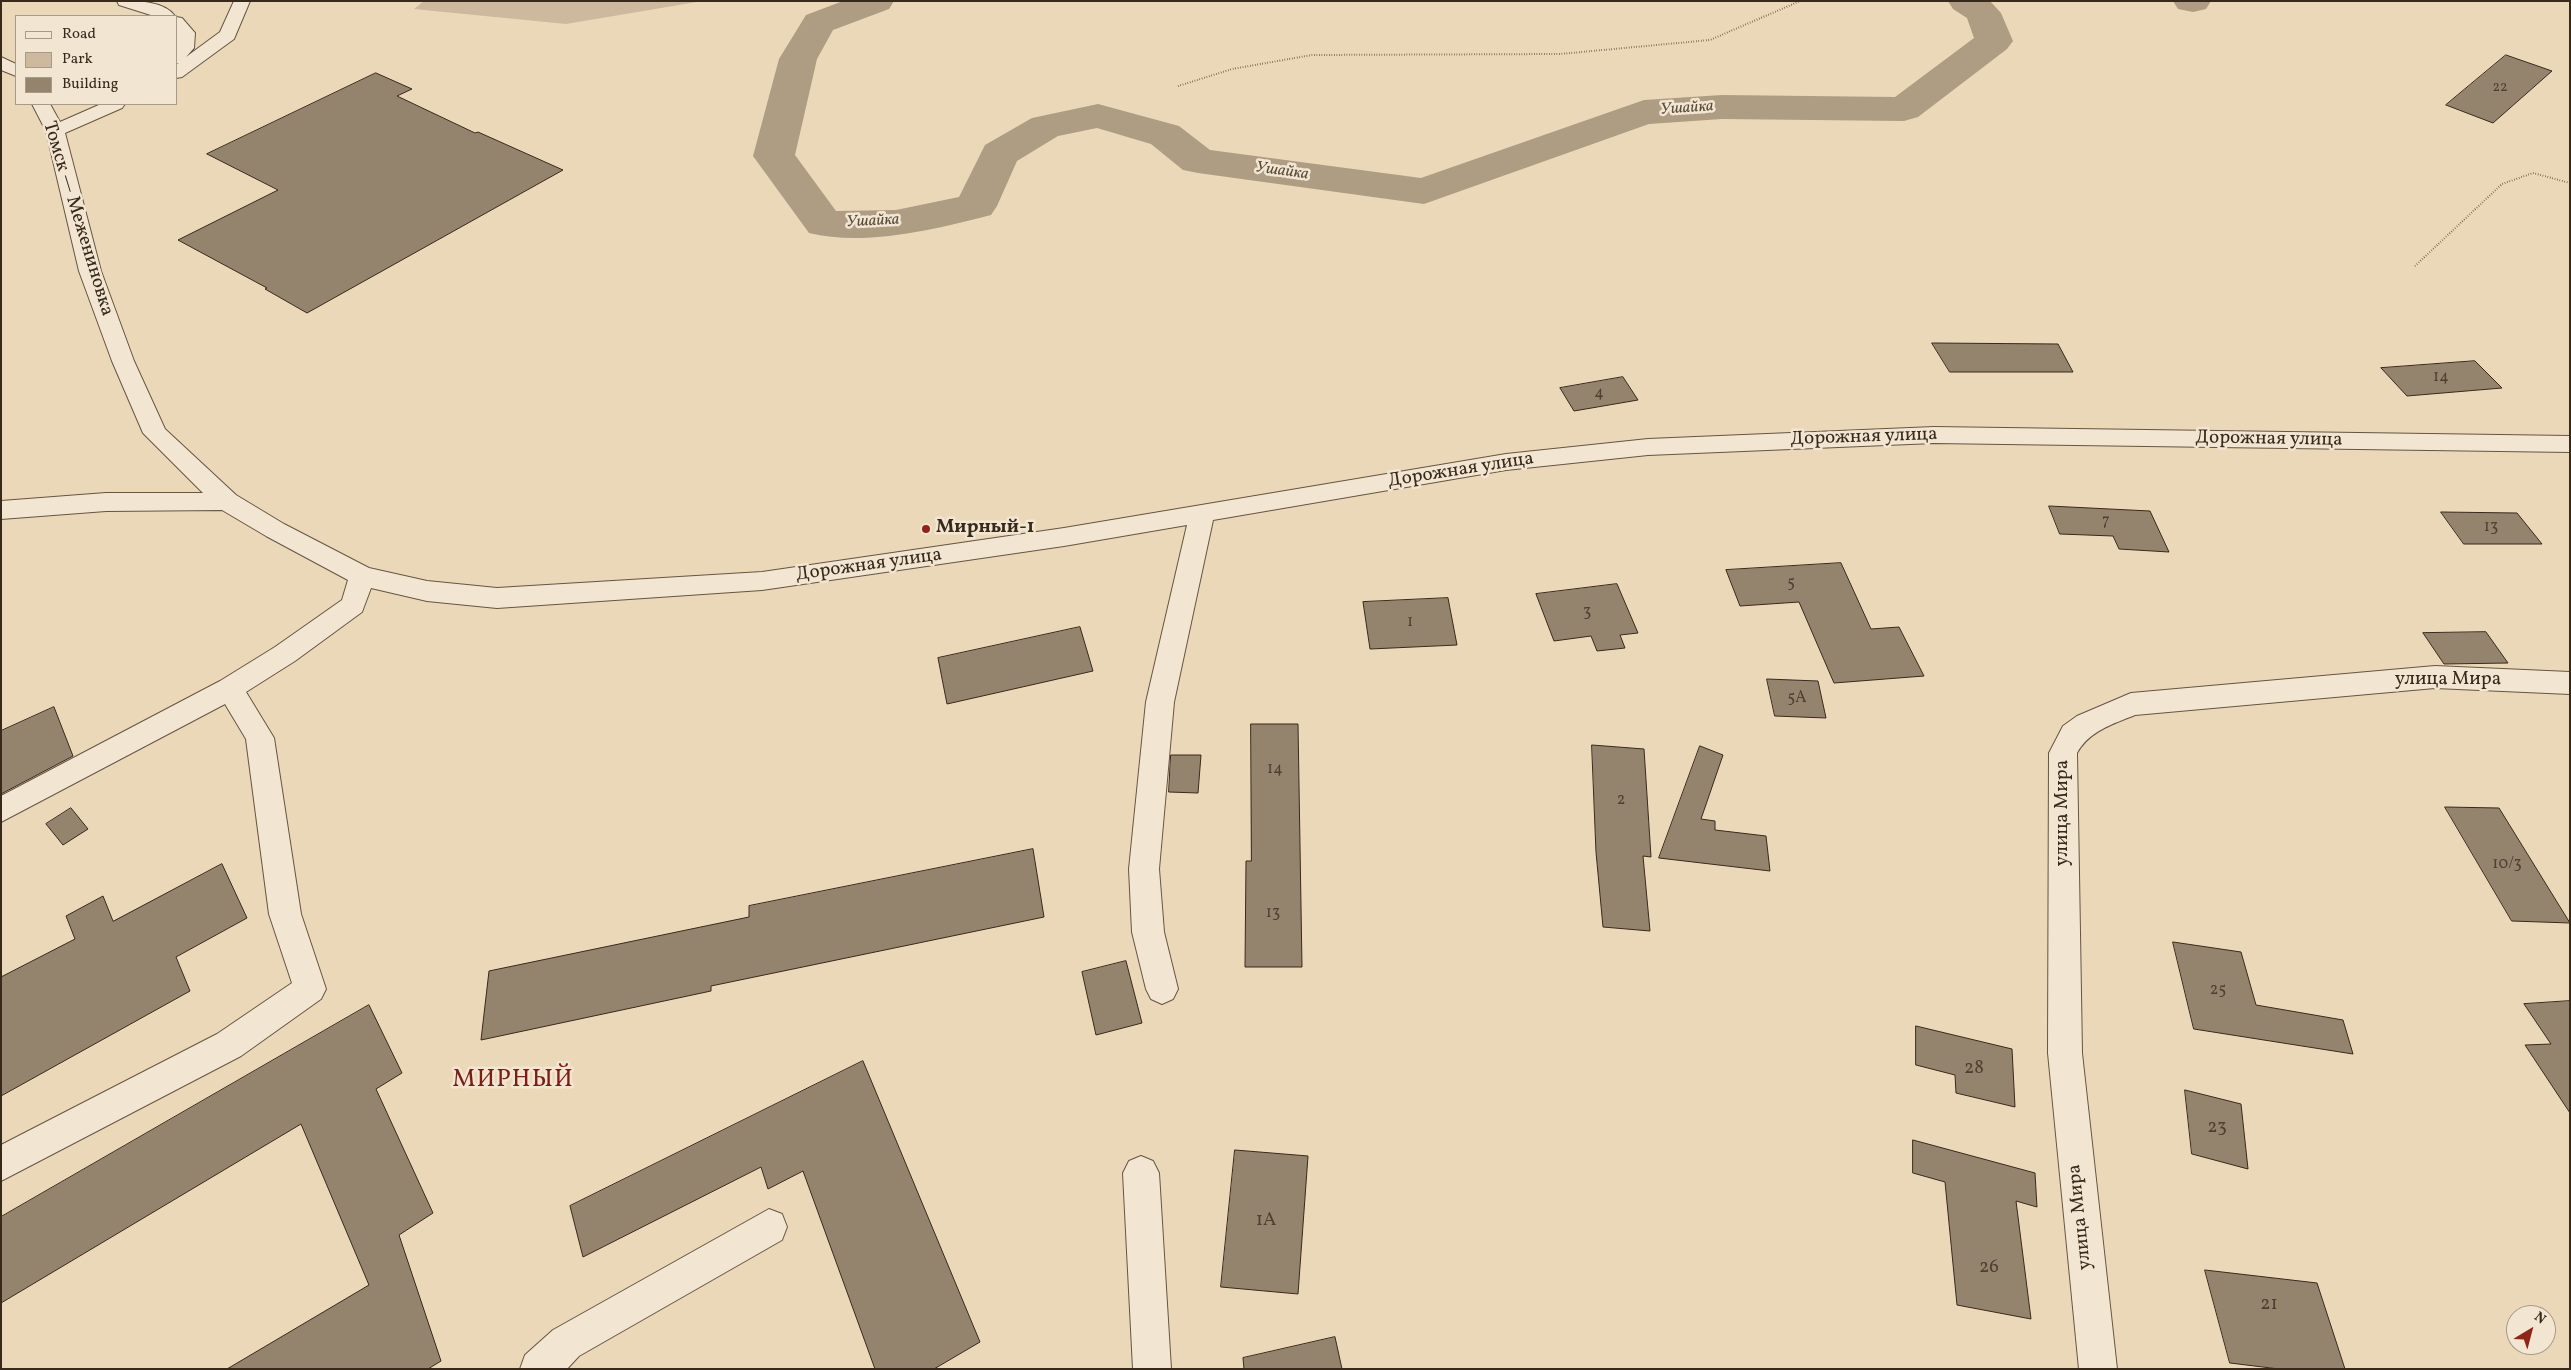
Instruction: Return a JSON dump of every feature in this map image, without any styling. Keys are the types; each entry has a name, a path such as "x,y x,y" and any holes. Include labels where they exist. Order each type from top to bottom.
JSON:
{"street":[{"path":"126,1 151,8 164,15"},
{"path":"178,72 192,64 228,35 242,1"},
{"path":"178,24 186,33 185,48 178,56"},
{"path":"1,62 15,71"},
{"name":"Томск — Межениновка","path":"41,105 54,131 90,272 123,361 155,433 227,500 275,530 362,576"},
{"path":"54,131 114,105"},
{"name":"Дорожная улица","path":"362,576 427,591 497,598 762,582 1064,537 1506,462 1648,447 1934,435 2570,444"},
{"path":"1,510 106,502 227,500"},
{"path":"1162,989 1148,932 1144,869 1160,702 1202,513"},
{"path":"1,810 230,689 285,654 353,605 362,576"},
{"name":"улица Мира","path":"2098,1369 2065,1053 2064,753 2073,734 2087,724 2131,704 2435,677 2570,683"},
{"path":"1,1164 229,1045 310,989 285,914 260,738 230,689"},
{"path":"1141,1173 1152,1369"},
{"path":"539,1369 566,1344 768,1227"}],"path":[{"path":"1178,86 1232,69 1312,55 1560,54 1710,40 1800,1"},
{"path":"2415,266 2502,184 2532,173 2570,183"}],"green space":[{"path":"424,1 703,1 566,24 414,9"}],"building":[{"path":"2506,55 2552,71 2493,123 2446,105"},
{"path":"376,73 412,89 397,96 475,133 478,132 563,170 307,313 265,289 267,288 178,240 278,190 207,154"},
{"path":"1932,343 2058,344 2073,372 1950,372"},
{"path":"2475,361 2502,388 2407,396 2381,368"},
{"path":"1623,377 1638,400 1574,411 1560,388"},
{"path":"2049,506 2150,511 2169,552 2119,549 2113,536 2060,534"},
{"path":"2441,512 2517,513 2542,544 2464,544"},
{"path":"1841,563 1871,629 1899,627 1924,676 1834,683 1799,602 1740,606 1726,570"},
{"path":"1617,584 1638,633 1620,635 1625,648 1597,651 1591,636 1554,641 1536,594"},
{"path":"1448,598 1457,645 1370,649 1363,602"},
{"path":"1080,627 1093,671 947,704 938,658"},
{"path":"2486,632 2508,663 2444,664 2423,633"},
{"path":"1767,679 1818,681 1826,718 1775,716"},
{"path":"54,707 73,756 1,794 1,731"},
{"path":"1251,724 1298,724 1302,967 1245,967 1246,861 1251,861"},
{"path":"1592,745 1644,749 1651,857 1643,856 1650,931 1603,927 1596,852"},
{"path":"1700,746 1723,755 1701,819 1715,821 1715,830 1766,836 1770,871 1659,858"},
{"path":"1171,755 1201,755 1198,793 1169,792"},
{"path":"2445,807 2499,808 2570,923 2512,921"},
{"path":"71,808 88,829 63,845 46,824"},
{"path":"1033,849 1044,917 711,986 711,991 481,1040 489,971 749,917 749,906"},
{"path":"222,864 247,918 176,957 190,991 1,1096 1,977 75,939 66,916 103,896 113,921"},
{"path":"2173,942 2241,952 2256,1005 2343,1020 2353,1054 2194,1029"},
{"path":"1126,961 1142,1023 1096,1035 1082,972"},
{"path":"2570,1001 2570,1113 2525,1045 2551,1044 2524,1004"},
{"path":"369,1005 402,1073 376,1089 433,1213 399,1235 441,1361 428,1369 227,1369 369,1285 301,1124 1,1303 1,1217"},
{"path":"1916,1026 2012,1049 2015,1107 1956,1093 1955,1075 1916,1065"},
{"path":"863,1061 980,1342 934,1369 875,1369 803,1171 768,1189 761,1167 583,1257 570,1206"},
{"path":"2185,1090 2241,1104 2248,1169 2192,1154"},
{"path":"1913,1140 2035,1173 2037,1207 2016,1201 2031,1319 1957,1305 1945,1182 1913,1173"},
{"path":"1235,1150 1308,1156 1298,1294 1221,1287"},
{"path":"2205,1270 2317,1283 2345,1369 2279,1369 2230,1363"},
{"path":"1335,1337 1342,1369 1244,1369 1243,1358"}],"waterway":[{"name":"Ушайка","path":"876,1 819,23 798,59 774,156 824,224 896,223 976,206 999,154 1046,126 1098,116 1165,135 1198,161 1424,191 1644,112 1722,107 1904,109 1994,41 1983,13 1966,1"}],"place":[{"name":"Мирный-1","path":"926,529"}],"district":[{"name":"МИРНЫЙ","path":"513,1081"}]}
